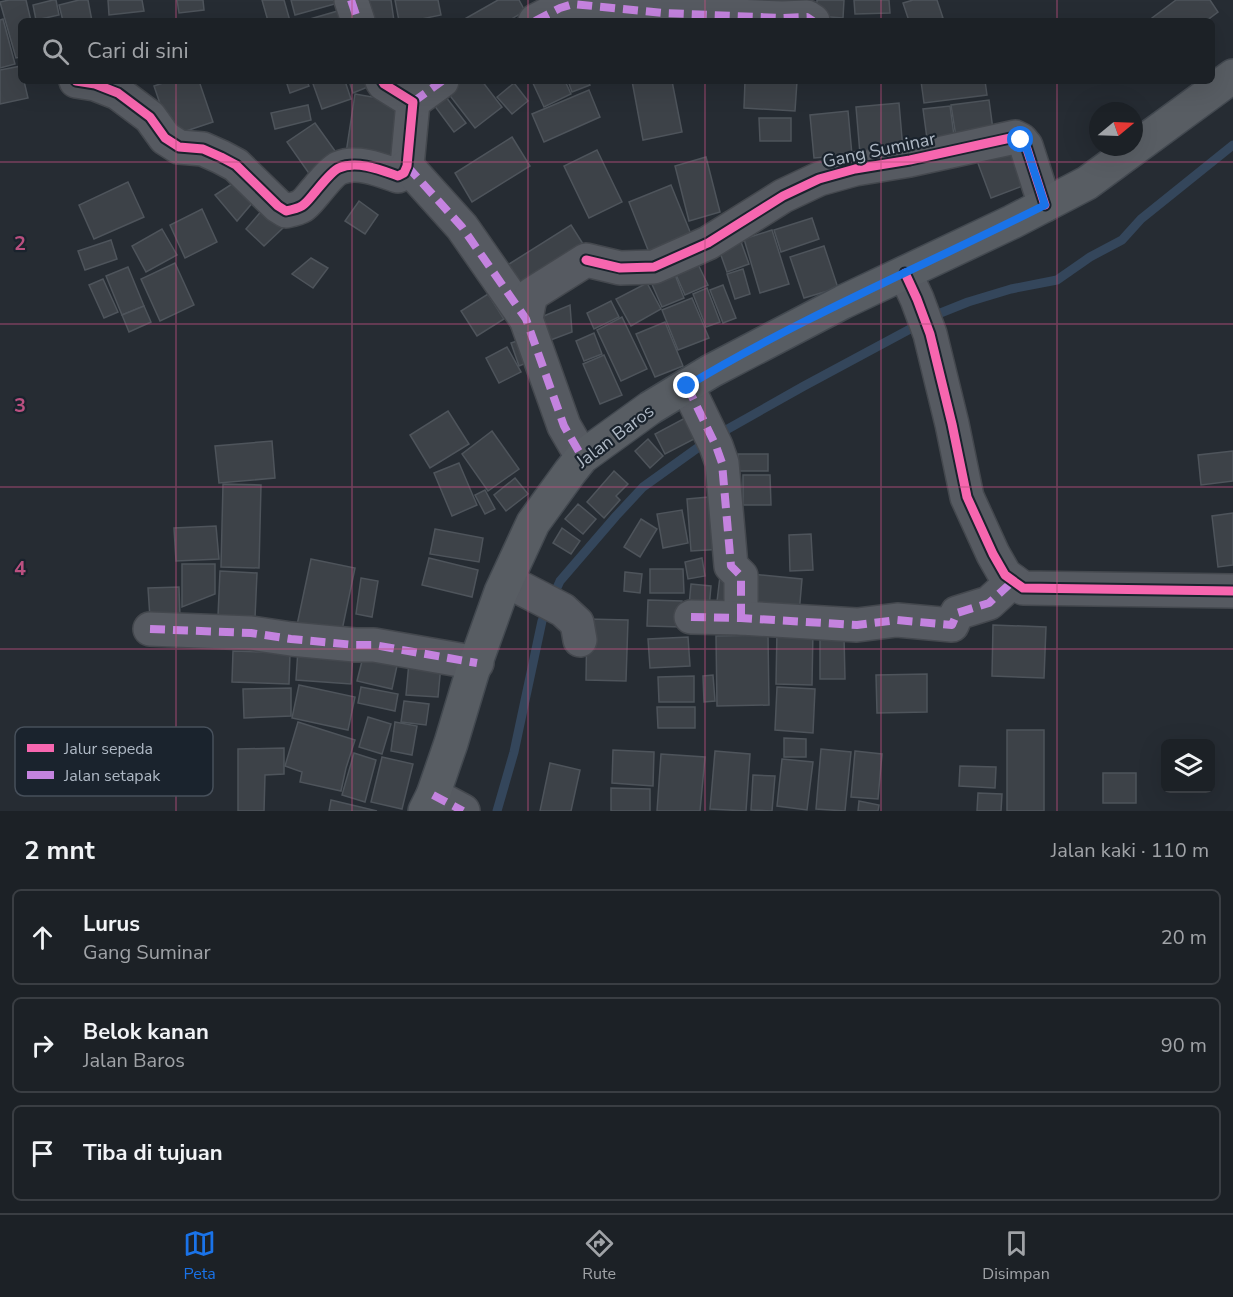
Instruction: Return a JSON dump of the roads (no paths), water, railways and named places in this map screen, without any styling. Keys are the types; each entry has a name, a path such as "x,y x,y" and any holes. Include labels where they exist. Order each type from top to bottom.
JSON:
{"main road":[{"name":"Jalan Baros","path":"429,803 501,592 519,587 533,523 582,457 650,408 711,371 843,302 911,286 1045,205 1087,183 1233,76"}],"street":[{"path":"351,0 357,18"},
{"path":"540,18 573,4 664,13 808,18"},
{"path":"95,84 118,93 150,117 165,138 179,147 203,150 236,165 286,211 302,207 338,168 355,165 398,176 404,173 407,166 413,102 437,84"},
{"path":"384,84 413,102"},
{"name":"Gang Suminar","path":"526,320 532,294 586,260 620,268 654,267 708,243 783,196 819,179 855,169 910,160 1015,137 1026,146 1045,205"},
{"path":"407,166 462,227 526,320 564,426 582,457"},
{"path":"911,286 930,334 967,497 1005,575 1023,588 1233,591"},
{"path":"687,386 722,463 731,566 741,576 741,618"},
{"path":"691,617 857,625 897,620 952,625 957,613 989,603 1014,581"},
{"path":"519,587 563,610 577,623 580,639"},
{"path":"150,629 251,633 291,639 374,645 477,663"},
{"path":"429,803 463,811"}],"waterway":[{"path":"497,811 514,752 542,621 560,581 643,487 710,439 938,314 1011,289 1057,280 1090,257 1122,240 1141,219 1233,145"}]}
